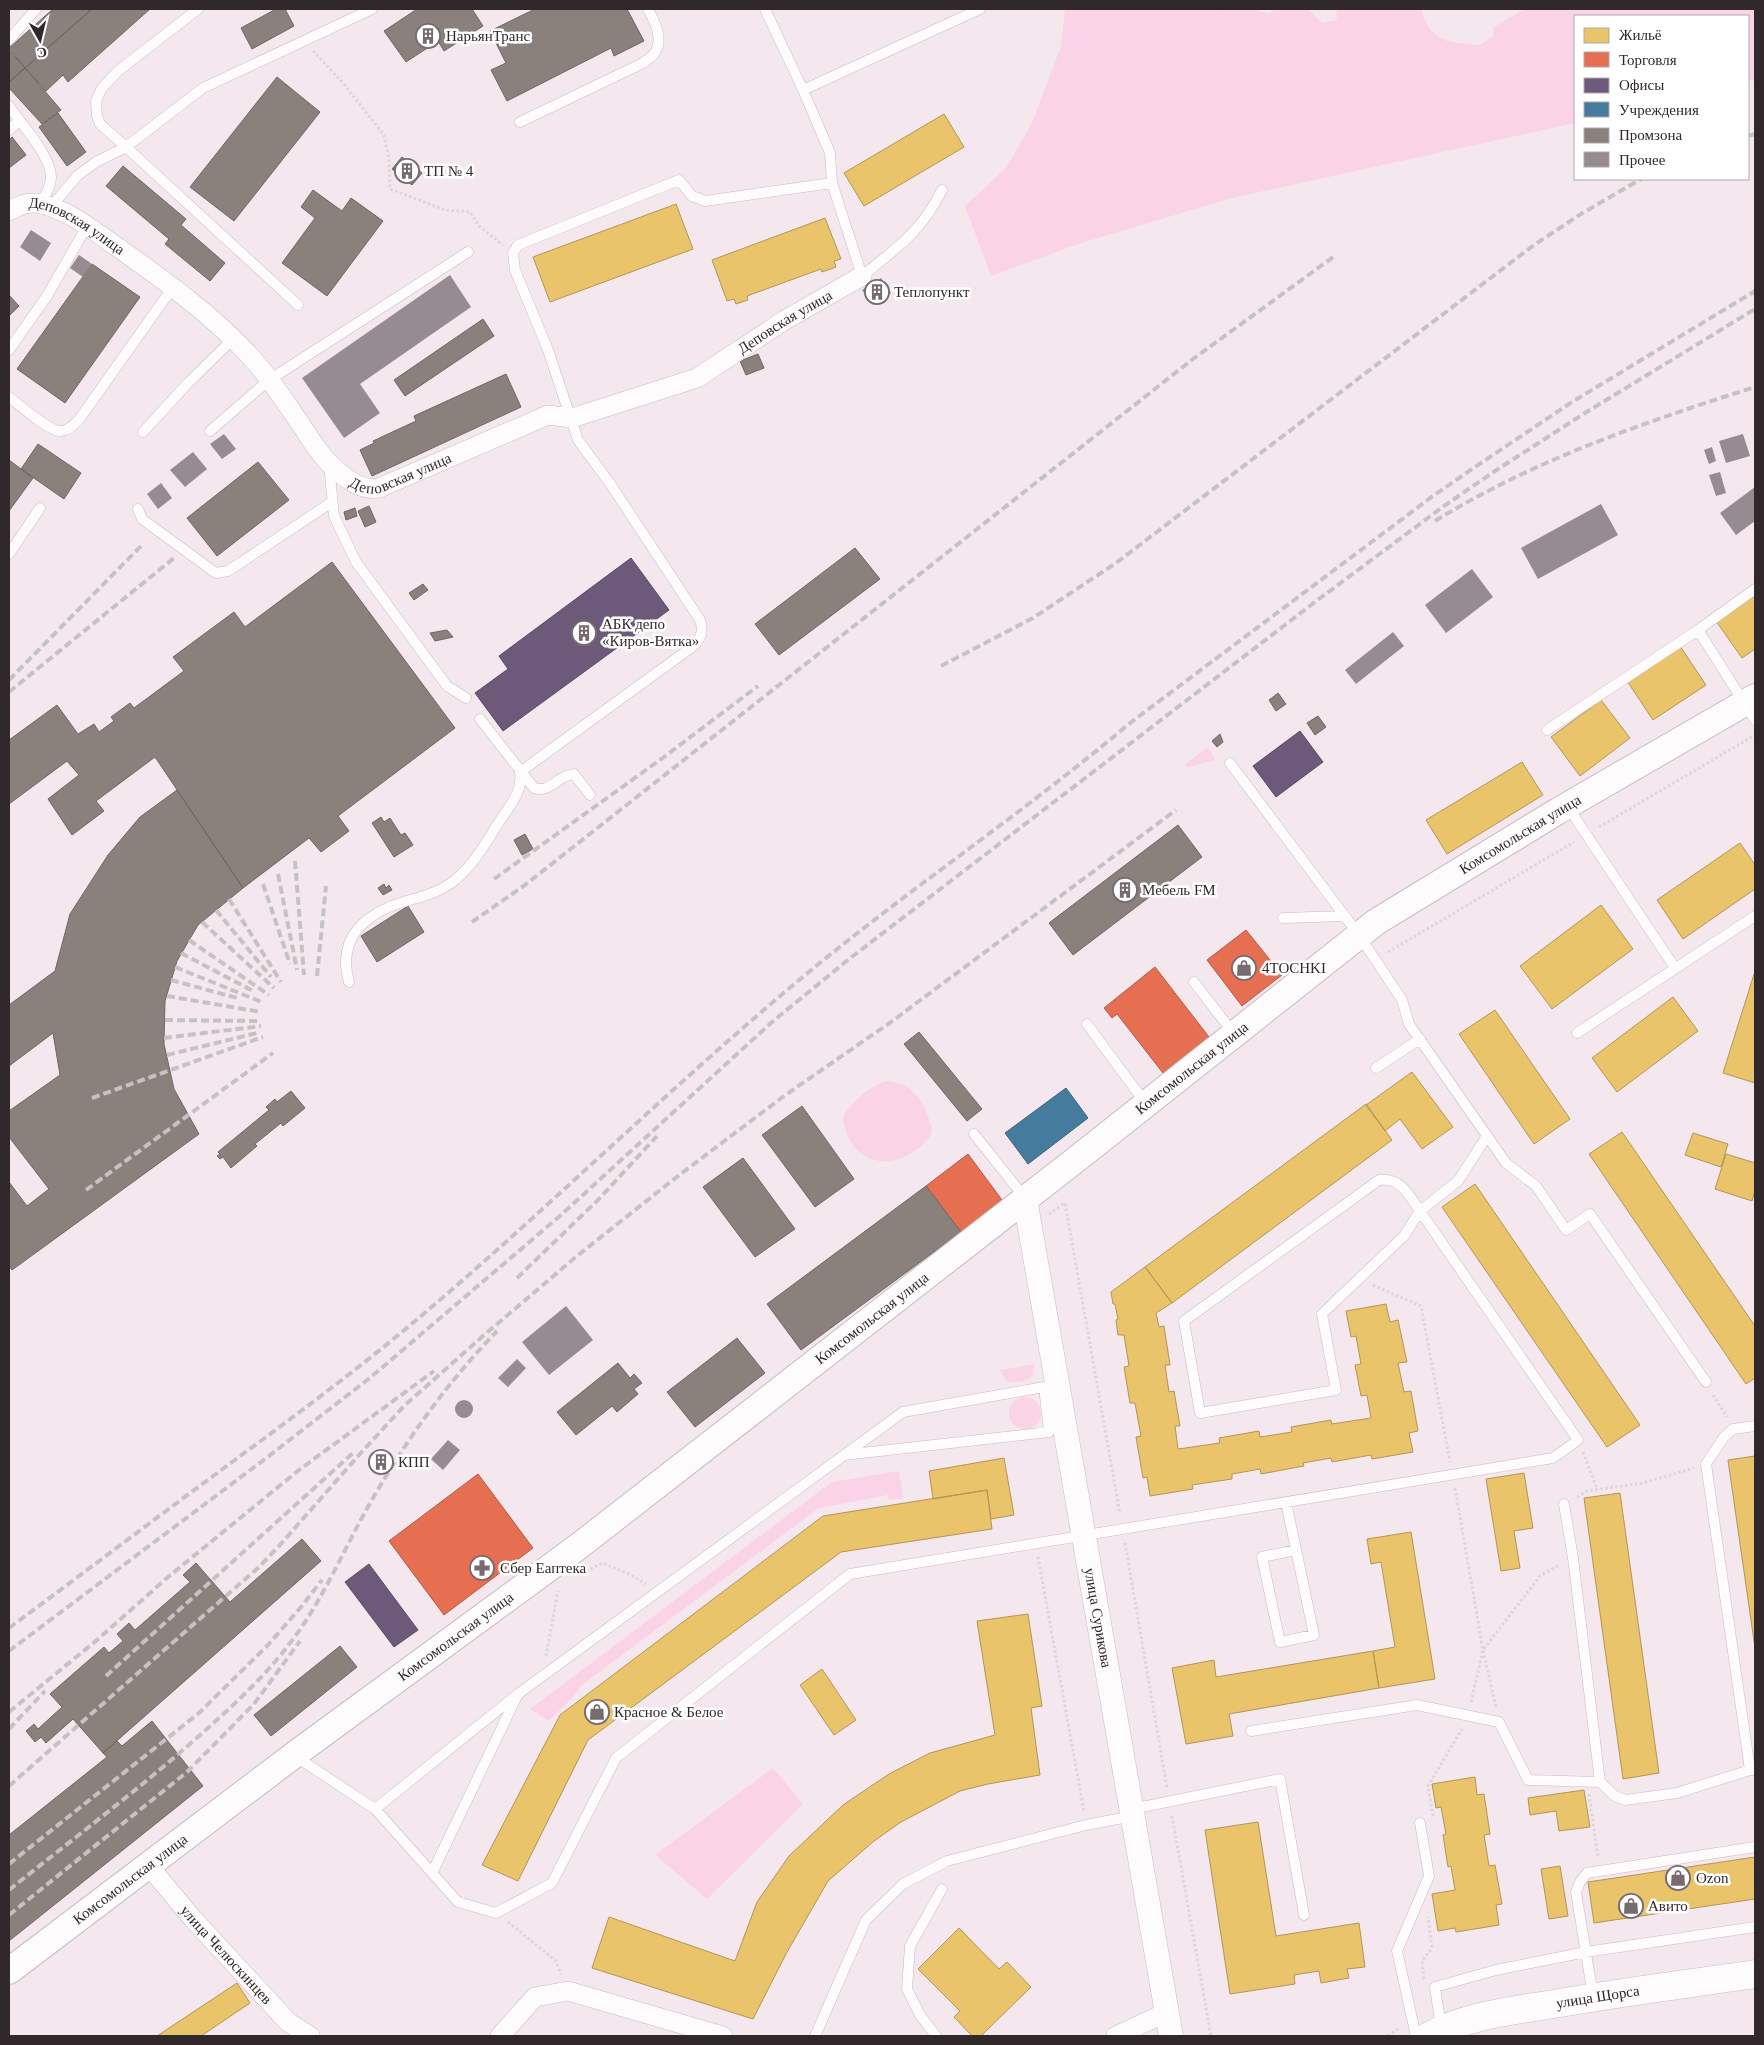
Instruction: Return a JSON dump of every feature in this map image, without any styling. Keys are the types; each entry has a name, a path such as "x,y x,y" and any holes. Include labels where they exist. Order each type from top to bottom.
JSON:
{"main road":[{"name":"Комсомольская улица","path":"9,1971 294,1755 579,1546 1025,1199 1234,1034 1352,926 1376,922 1567,806 1752,707"},
{"name":"улица Щорса","path":"1429,2034 1482,2016 1593,1997 1755,1974"}],"street":[{"name":"Деповская улица","path":"9,211 23,204 46,205 64,212 87,226 173,287 248,354 283,397 318,451 329,463 354,483 366,489 372,489 548,416 572,418 697,378 785,320 862,276"},
{"name":"улица Сурикова","path":"1025,1199 1171,2036"},
{"name":"улица Челюскинцев","path":"148,1865 193,1919 288,2022 310,2036"},
{"path":"500,2036 535,1997 568,1991 723,2036"},
{"path":"1116,2036 1167,2012"}],"lane":[{"path":"9,40 36,9"},
{"path":"198,9 118,71 102,88 96,101 100,124 298,306"},
{"path":"46,205 77,176 96,162 126,147 203,88 304,41 356,12 372,9"},
{"path":"520,122 642,64 655,53 659,39 654,21 648,9"},
{"path":"765,9 830,153 832,184 862,276 905,243 931,212 942,190"},
{"path":"803,90 980,9"},
{"path":"9,106 50,168 52,180 46,205"},
{"path":"9,130 20,121"},
{"path":"520,772 700,640 702,633 700,620 611,485 582,446 548,350 515,270 513,253 518,245 679,180 692,196 705,201 832,184"},
{"path":"9,350 47,296 87,226"},
{"path":"210,431 269,380 468,252"},
{"path":"9,397 52,429 61,432 69,429 78,421 173,287"},
{"path":"143,432 188,383 233,339"},
{"path":"329,463 334,516 345,540 368,579 447,686 466,698"},
{"path":"138,509 142,519 213,570 222,573 228,571 332,502"},
{"path":"9,554 40,508"},
{"path":"1548,730 1698,630 1755,589"},
{"path":"1698,630 1752,707"},
{"path":"480,719 520,772 537,789 549,787 568,775 574,774 590,795"},
{"path":"1230,763 1376,959 1402,1000 1409,1024 1506,1164 1536,1186 1566,1230 1590,1214 1706,1382"},
{"path":"349,982 344,963 348,945 360,927 389,907 429,895 456,880 472,862 514,799 521,784 520,772"},
{"path":"1567,806 1675,968"},
{"path":"1577,1033 1755,916"},
{"path":"1283,918 1352,926"},
{"path":"1194,982 1234,1034"},
{"path":"1087,1024 1146,1104"},
{"path":"1376,1068 1420,1039"},
{"path":"974,1134 1025,1199"},
{"path":"294,1755 375,1809 458,1902 496,1913 552,1883 616,1758 850,1574 1553,1458 1578,1440 1420,1211 1398,1182 1391,1180 1379,1180 1184,1321 1200,1414 1336,1390 1322,1314 1404,1236 1420,1211 1458,1181 1486,1136"},
{"path":"375,1809 518,1694 658,1591 844,1455 903,1412 1044,1387 1049,1432 844,1455"},
{"path":"1564,1504 1573,1558 1600,1782 1615,1796 1625,1800 1677,1793 1752,1770 1706,1464 1724,1438 1733,1429 1755,1426"},
{"path":"1286,1502 1314,1635 1280,1642 1262,1557 1296,1550"},
{"path":"432,1873 518,1694"},
{"path":"1251,1731 1417,1705 1499,1722 1528,1780 1600,1782"},
{"path":"815,2036 866,1920 903,1884 947,1861 1170,1802 1280,1779 1304,1915"},
{"path":"1420,1823 1429,1876 1397,1951 1429,2034"},
{"path":"1593,1997 1576,1892 1580,1882 1587,1873 1755,1847"},
{"path":"936,2036 920,2015 906,1989 910,1946 942,1889"},
{"path":"1429,2034 1434,1987 1496,1970 1586,1952 1755,1926"}],"path":[{"path":"304,41 343,83 384,135 389,159 390,189 445,210 470,212 479,226 513,253"},
{"path":"1376,959 1755,734"},
{"path":"1030,1227 1066,1203 1211,2036"},
{"path":"1706,1382 1733,1429"},
{"path":"1578,1440 1597,1489"},
{"path":"1564,1504 1587,1491 1643,1483 1706,1464"},
{"path":"1035,1544 1086,1825"},
{"path":"1428,1786 1459,1735 1468,1715 1483,1650 1540,1576 1573,1558"},
{"path":"580,1574 603,1563 631,1575 658,1591"},
{"path":"542,1676 557,1592 561,1587"},
{"path":"1587,1782 1600,1871"},
{"path":"496,1913 556,1961 568,1991"},
{"path":"1422,1961 1424,1979"}],"shaded area":[{"path":"1065,9 1218,9 1220,11 1222,9 1254,9 1268,14 1276,9 1308,9 1322,23 1337,20 1336,9 1421,9 1430,29 1442,39 1450,42 1480,45 1493,36 1494,27 1525,9 1755,9 1755,80 1749,81 1749,15 1574,15 1574,123 1232,198 1078,244 991,276 965,206 1006,168 1032,123 1061,46"},
{"path":"1205,749 1209,749 1215,760 1188,767 1184,765"},
{"path":"886,1081 904,1085 918,1097 927,1113 932,1131 924,1143 905,1157 881,1161 869,1158 852,1143 846,1131 843,1117 861,1095"},
{"path":"1034,1364 1033,1375 1021,1381 1007,1381 1000,1370"},
{"path":"1025,1397 1036,1402 1041,1413 1036,1424 1025,1429 1014,1424 1009,1413 1014,1402"},
{"path":"899,1471 903,1498 889,1500 888,1495 819,1508 582,1685 549,1721 530,1709 832,1482"},
{"path":"773,1768 803,1804 707,1899 655,1855"}],"building: Жильё":[{"path":"944,114 964,147 864,206 844,173"},
{"path":"676,204 693,249 550,302 533,257"},
{"path":"825,218 841,259 834,261 836,267 822,272 821,269 747,296 748,300 736,304 734,299 727,301 712,260"},
{"path":"1755,594 1755,649 1742,658 1716,621"},
{"path":"1680,646 1706,685 1653,720 1627,681"},
{"path":"1601,700 1630,738 1580,776 1551,737"},
{"path":"1522,762 1543,795 1447,854 1426,820"},
{"path":"1740,843 1755,865 1755,889 1683,939 1657,900"},
{"path":"1601,905 1633,949 1552,1009 1520,966"},
{"path":"1755,971 1755,1083 1723,1073"},
{"path":"1673,997 1698,1031 1617,1092 1592,1058"},
{"path":"1495,1010 1570,1119 1534,1144 1459,1034"},
{"path":"1412,1072 1453,1127 1422,1149 1400,1119 1385,1131 1366,1105"},
{"path":"1366,1104 1392,1140 1172,1303 1145,1267"},
{"path":"1622,1132 1755,1326 1755,1378 1746,1384 1589,1154"},
{"path":"1693,1133 1728,1144 1721,1167 1685,1155"},
{"path":"1726,1154 1755,1163 1755,1190 1752,1201 1715,1189"},
{"path":"1475,1184 1640,1425 1607,1447 1442,1207"},
{"path":"1145,1267 1172,1303 1156,1313 1159,1327 1164,1326 1170,1365 1165,1365 1169,1392 1174,1391 1180,1426 1175,1426 1178,1449 1220,1443 1219,1438 1259,1431 1260,1437 1292,1432 1291,1427 1331,1420 1332,1424 1371,1418 1367,1395 1361,1396 1355,1365 1361,1364 1356,1336 1351,1337 1346,1311 1386,1304 1390,1322 1398,1320 1407,1362 1398,1363 1404,1392 1411,1391 1418,1431 1409,1433 1413,1452 1372,1459 1371,1455 1332,1462 1331,1458 1303,1463 1304,1466 1261,1474 1260,1469 1232,1474 1232,1479 1192,1485 1193,1489 1150,1496 1147,1477 1143,1478 1136,1437 1141,1436 1135,1403 1130,1403 1124,1367 1129,1366 1124,1335 1118,1335 1116,1320 1118,1319 1111,1292"},
{"path":"1755,1456 1755,1648 1728,1460"},
{"path":"1004,1458 1014,1515 991,1519 987,1490 933,1499 929,1471"},
{"path":"1524,1473 1533,1528 1514,1531 1520,1568 1501,1571 1486,1479"},
{"path":"987,1490 992,1529 841,1552 588,1740 518,1881 482,1865 560,1715 823,1516"},
{"path":"1620,1493 1659,1773 1623,1779 1584,1498"},
{"path":"1411,1532 1435,1679 1379,1688 1373,1651 1395,1647 1381,1562 1371,1564 1367,1539"},
{"path":"1028,1614 1042,1706 1031,1708 1040,1775 960,1791 901,1822 874,1841 828,1881 787,1952 753,2019 592,1968 609,1917 735,1961 757,1902 789,1856 843,1805 889,1774 930,1753 995,1735 977,1621"},
{"path":"1373,1651 1379,1688 1229,1714 1233,1736 1186,1744 1172,1668 1214,1660 1216,1677"},
{"path":"822,1669 856,1720 834,1735 800,1685"},
{"path":"1475,1777 1477,1795 1484,1794 1490,1834 1484,1835 1489,1866 1495,1865 1502,1904 1496,1905 1499,1925 1456,1932 1455,1928 1438,1931 1432,1894 1455,1890 1451,1866 1448,1867 1443,1835 1446,1834 1441,1807 1436,1808 1432,1784"},
{"path":"1584,1790 1590,1827 1559,1831 1556,1811 1530,1815 1528,1798"},
{"path":"1258,1822 1276,1936 1359,1923 1365,1967 1347,1969 1349,1978 1321,1983 1319,1971 1294,1975 1295,1984 1230,1994 1205,1830"},
{"path":"1755,1857 1755,1899 1594,1923 1588,1882"},
{"path":"1560,1866 1568,1916 1549,1919 1541,1869"},
{"path":"959,1928 999,1969 1007,1962 1031,1987 981,2036 972,2036 954,2017 960,2011 918,1969"},
{"path":"237,1983 250,2003 201,2036 157,2036"}],"building: Торговля":[{"path":"1246,930 1282,975 1242,1006 1207,960"},
{"path":"1155,967 1209,1037 1163,1073 1117,1014 1112,1018 1104,1008"},
{"path":"968,1154 1002,1200 961,1232 926,1186"},
{"path":"478,1474 533,1548 444,1615 389,1541"}],"building: Офисы":[{"name":"АБК депо «Киров-Вятка»","path":"631,558 669,610 503,731 475,693 508,669 499,656"},
{"path":"1300,731 1323,762 1276,797 1253,766"},
{"path":"369,1564 418,1630 394,1647 345,1582"}],"building: Учреждения":[{"path":"1066,1088 1088,1118 1028,1164 1005,1133"}],"building: Промзона":[{"path":"53,9 92,9 25,68 9,48"},
{"path":"92,9 150,9 68,82 63,75 46,91 25,68"},
{"path":"276,9 285,9 294,26 252,49 241,28"},
{"name":"НарьянТранс","path":"417,9 472,9 483,26 444,51 438,41 406,62 384,31"},
{"path":"535,9 627,9 644,41 614,56 611,48 507,101 491,70 506,63 490,31"},
{"path":"9,50 25,68 9,82"},
{"path":"25,68 61,110 42,124 9,88 9,82"},
{"path":"277,77 320,112 234,221 190,187"},
{"path":"58,113 86,152 67,166 39,127"},
{"path":"12,137 26,155 9,168 9,140"},
{"name":"ТП № 4","path":"402,157 422,173 412,185 392,169"},
{"path":"123,166 186,219 181,225 225,263 210,281 165,244 169,239 106,186"},
{"path":"313,190 342,211 351,198 383,221 327,296 282,263 315,218 301,207"},
{"path":"92,264 140,297 65,403 17,369"},
{"path":"9,295 19,306 9,316"},
{"path":"483,319 494,336 405,396 394,380"},
{"path":"758,354 764,368 746,375 740,361"},
{"path":"506,374 521,407 372,476 360,450 374,443 373,441 416,421 414,416"},
{"path":"38,444 81,473 64,499 21,469"},
{"path":"9,460 33,478 9,511"},
{"path":"258,462 289,500 217,556 187,518"},
{"path":"369,506 376,522 365,527 358,511"},
{"path":"355,508 357,516 346,520 344,512"},
{"path":"855,548 880,579 779,655 755,624"},
{"path":"332,562 455,728 338,816 349,831 321,852 309,838 243,888 155,757 96,801 104,811 72,835 48,799 79,775 67,761 9,804 9,740 57,705 78,734 94,724 99,732 114,721 111,717 130,703 134,708 184,671 173,657 234,612 245,627"},
{"path":"423,584 428,590 414,600 409,593"},
{"path":"447,630 453,637 435,641 430,633"},
{"path":"1278,693 1286,704 1276,711 1269,700"},
{"path":"1318,716 1326,727 1315,735 1307,723"},
{"path":"1220,734 1223,742 1217,747 1212,741"},
{"path":"177,790 243,888 198,925 177,961 165,1001 164,1044 174,1089 199,1134 12,1270 9,1266 9,1182 27,1206 49,1189 9,1137 9,1111 60,1075 53,1033 9,1066 9,1005 55,971 70,914 108,855 140,817"},
{"path":"381,817 384,822 390,818 401,835 405,833 413,845 394,857 372,823"},
{"name":"Мебель FM","path":"1178,825 1202,857 1073,955 1049,923"},
{"path":"525,834 533,849 522,855 514,840"},
{"path":"384,884 386,888 389,885 392,890 383,895 378,888"},
{"path":"408,906 424,932 377,962 361,936"},
{"path":"919,1032 982,1109 967,1121 904,1044"},
{"path":"291,1091 305,1108 283,1126 281,1123 255,1144 257,1146 231,1168 223,1157 220,1159 217,1156 220,1154 218,1152 269,1110 266,1107 275,1099 277,1102"},
{"path":"802,1106 854,1179 815,1207 762,1135"},
{"path":"743,1158 795,1229 755,1257 703,1187"},
{"path":"926,1186 961,1232 801,1350 767,1304"},
{"path":"737,1338 765,1373 695,1427 667,1392"},
{"path":"618,1363 630,1378 634,1374 642,1383 634,1389 638,1394 617,1412 612,1406 576,1435 557,1412"},
{"name":"КПП","path":"380,1451 388,1458 382,1466 373,1458"},
{"path":"302,1539 321,1561 103,1753 73,1719 46,1743 41,1737 35,1742 26,1731 34,1724 38,1729 62,1707 50,1694 104,1647 109,1653 123,1641 117,1634 129,1623 135,1630 190,1582 183,1575 196,1563 230,1602"},
{"path":"340,1646 357,1667 271,1736 254,1715"},
{"path":"152,1721 203,1786 9,1941 9,1835 107,1757 103,1753 117,1741 122,1746"}],"building: Прочее":[{"path":"31,230 51,243 40,261 20,247"},
{"path":"79,255 92,264 83,277 70,268"},
{"path":"450,275 471,307 360,384 380,413 344,438 302,378"},
{"name":"Теплопункт","path":"881,278 891,293 873,305 862,290"},
{"path":"224,434 236,449 222,459 210,444"},
{"path":"1743,434 1750,456 1726,463 1719,441"},
{"path":"1712,447 1716,461 1709,464 1704,450"},
{"path":"193,452 207,469 185,487 170,470"},
{"path":"1720,472 1726,493 1716,496 1709,475"},
{"path":"161,483 172,498 158,509 147,494"},
{"path":"1755,487 1755,521 1736,535 1720,513"},
{"path":"1601,504 1618,535 1538,579 1521,548"},
{"path":"1472,569 1493,597 1446,633 1425,605"},
{"path":"1393,632 1404,646 1356,684 1345,670"},
{"path":"566,1306 593,1340 549,1375 522,1342"},
{"path":"517,1359 526,1368 508,1387 498,1378"},
{"path":"464,1400 470,1403 473,1409 470,1415 464,1418 458,1415 455,1409 458,1403"},
{"path":"448,1440 460,1450 443,1470 431,1459"}],"railway":[{"path":"1749,136 1755,134"},
{"path":"941,666 1033,618 1116,563 1534,245 1581,214 1639,180"},
{"path":"472,922 525,885 1193,359 1336,255"},
{"path":"9,1628 296,1415 391,1341 463,1280 705,1061 804,976 885,912 1050,788 1130,723 1433,496 1572,402 1755,291"},
{"path":"9,1651 371,1377 561,1215 772,1022 849,959 1315,602 1444,506 1585,413 1755,309"},
{"path":"1435,521 1511,479 1591,444 1755,387"},
{"path":"9,680 142,545"},
{"path":"9,692 174,558"},
{"path":"494,879 664,757 758,686"},
{"path":"9,1786 259,1567 404,1406 577,1256 678,1176 784,1096 891,1022 1176,810"},
{"path":"295,861 304,975"},
{"path":"278,874 297,970"},
{"path":"263,884 290,964"},
{"path":"317,976 326,886"},
{"path":"229,899 281,982"},
{"path":"216,910 271,977"},
{"path":"202,922 274,988"},
{"path":"189,940 269,995"},
{"path":"181,953 253,991"},
{"path":"175,967 264,1003"},
{"path":"171,980 237,998"},
{"path":"167,996 261,1012"},
{"path":"165,1020 258,1021"},
{"path":"164,1038 261,1026"},
{"path":"167,1055 257,1033"},
{"path":"92,1098 263,1037"},
{"path":"86,1190 273,1053"},
{"path":"517,1278 598,1200 657,1136"},
{"path":"9,1890 176,1756 238,1700 286,1649 315,1606 378,1489 408,1441 441,1395 497,1331"},
{"path":"9,1712 97,1640 168,1577 299,1470 434,1371"},
{"path":"106,1676 353,1453"},
{"path":"9,1864 199,1713 268,1645 322,1580"},
{"path":"9,1915 187,1772 254,1704 300,1641"},
{"path":"9,1729 45,1691"}],"place":[{"name":"НарьянТранс","path":"428,36"},
{"name":"ТП № 4","path":"407,171"},
{"name":"Теплопункт","path":"877,292"},
{"name":"АБК депо «Киров-Вятка»","path":"584,633"},
{"name":"Мебель FM","path":"1125,890"},
{"name":"4TOCHKI","path":"1244,968"},
{"name":"КПП","path":"381,1462"},
{"name":"Сбер Еаптека","path":"482,1568"},
{"name":"Красное & Белое","path":"597,1712"},
{"name":"Ozon","path":"1678,1878"},
{"name":"Авито","path":"1631,1906"}]}
